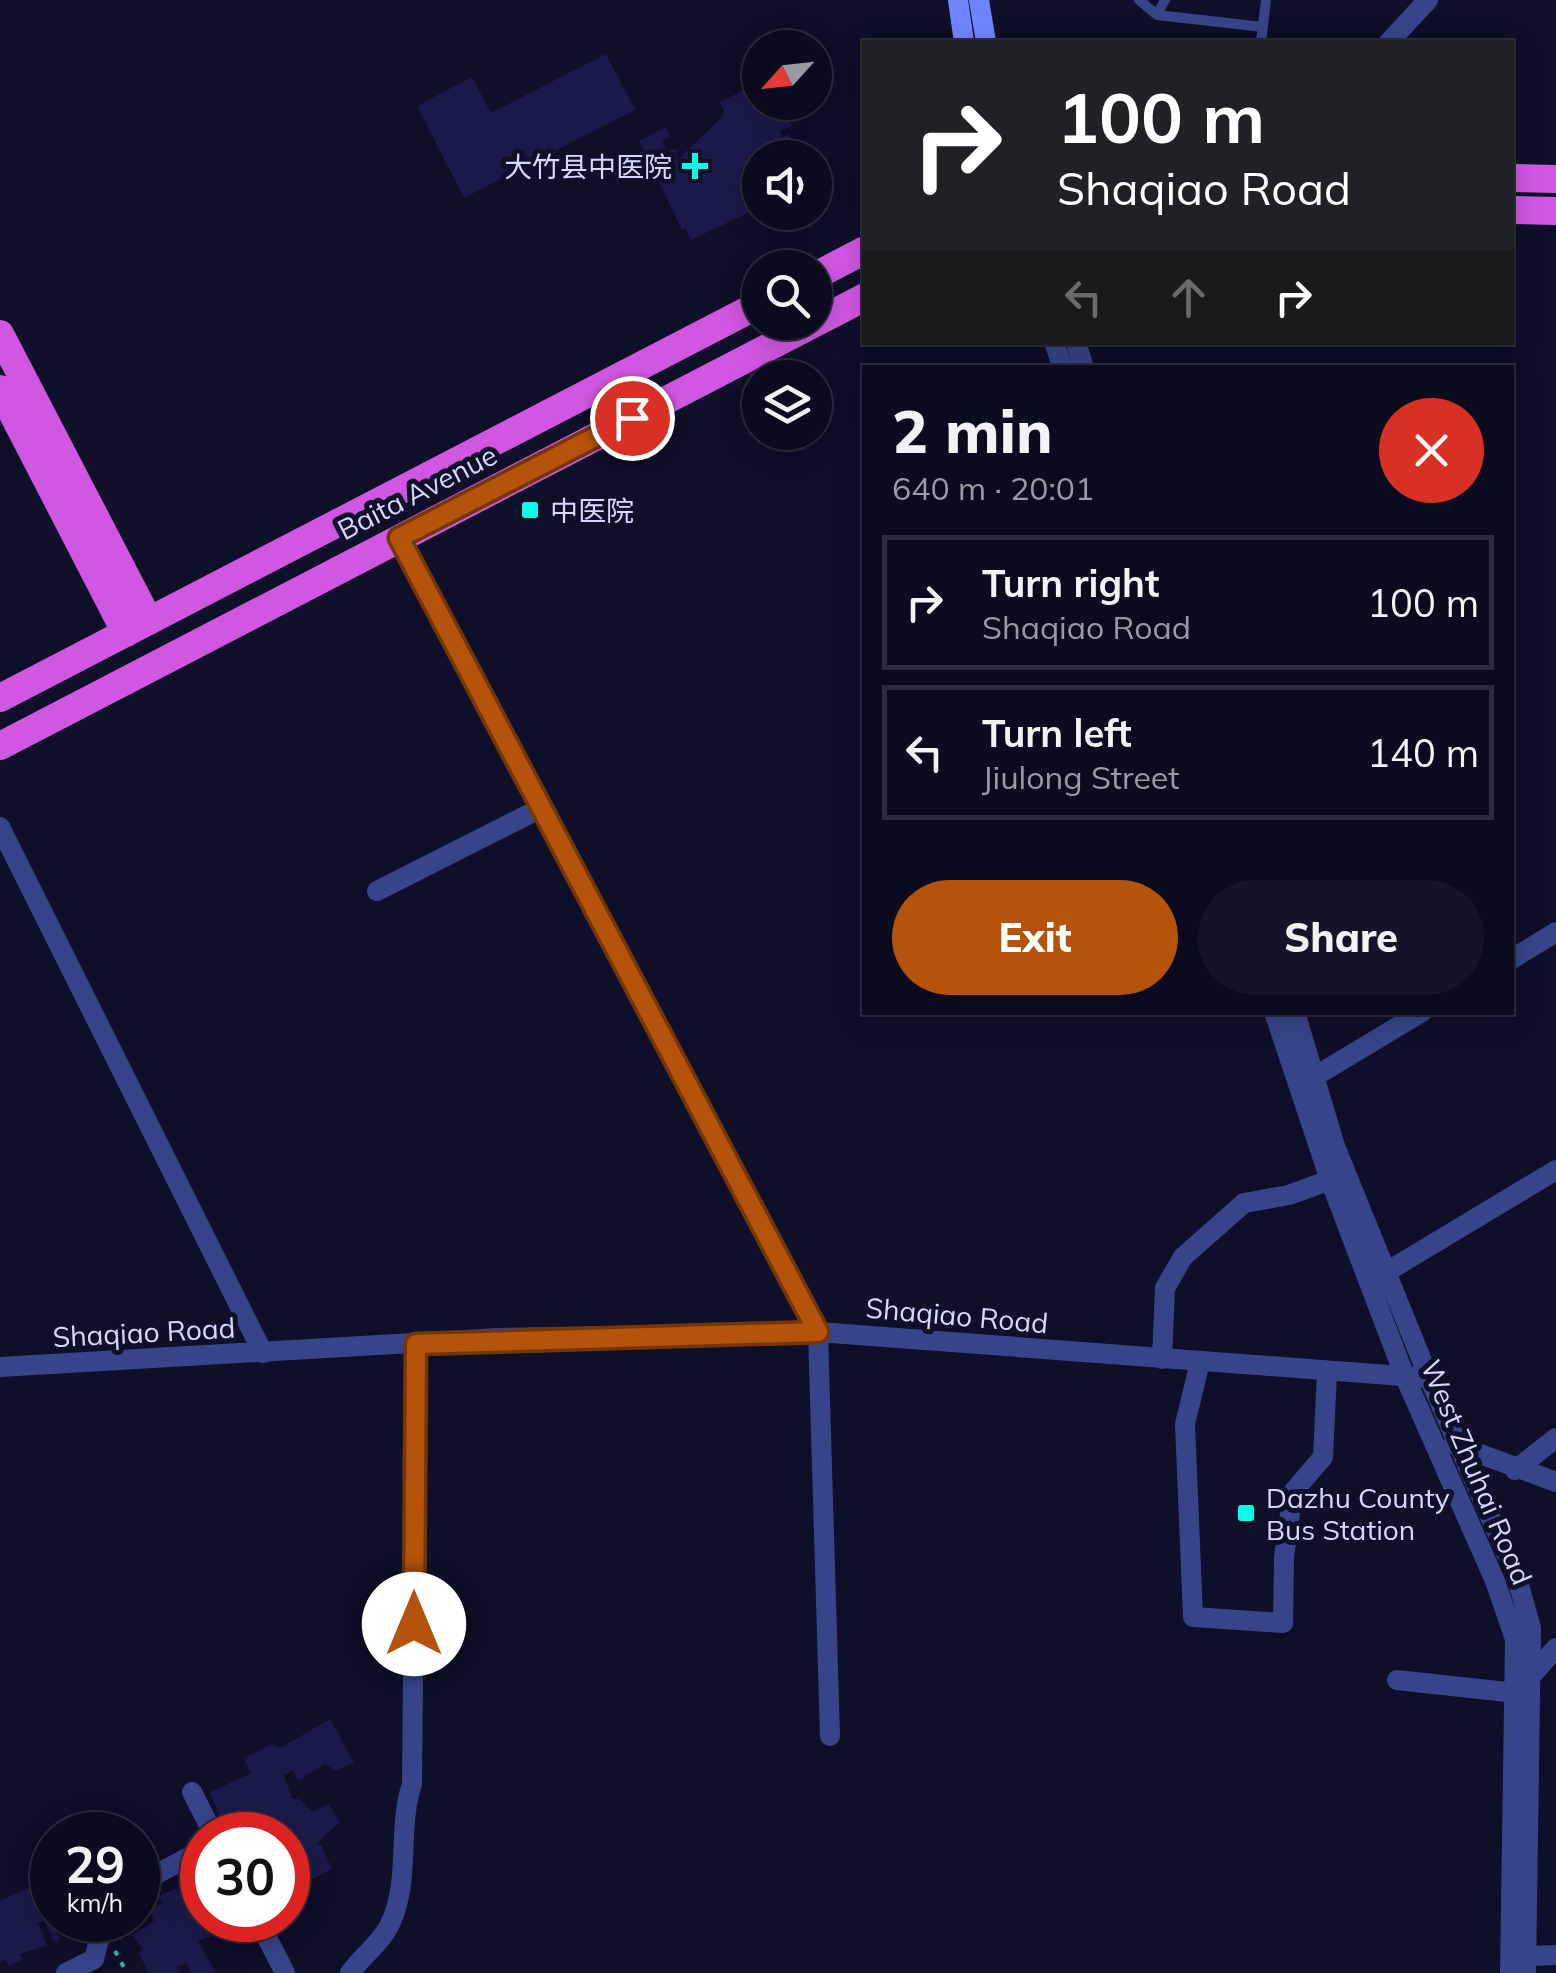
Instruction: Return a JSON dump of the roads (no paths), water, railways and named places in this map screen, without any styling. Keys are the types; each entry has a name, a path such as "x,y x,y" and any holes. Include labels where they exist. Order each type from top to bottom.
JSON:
{"highway":[{"path":"1514,178 1556,179"},
{"path":"1514,210 1556,211"},
{"path":"832,267 862,252"},
{"name":"Baita Avenue","path":"0,746 862,298"},
{"name":"Baita Avenue","path":"0,698 742,313"},
{"path":"0,334 138,627"},
{"path":"0,389 138,627"}],"main road":[{"path":"958,0 980,40"},
{"path":"978,0 981,40"}],"street":[{"path":"1391,40 1428,0"},
{"path":"399,538 818,1332 830,1736"},
{"path":"377,891 541,808"},
{"path":"0,827 263,1353"},
{"path":"1514,957 1556,932"},
{"name":"West Zhuhai Road","path":"1275,1015 1517,1578 1531,1628 1519,1965"},
{"name":"West Zhuhai Road","path":"1295,1015 1330,1180 1405,1377 1516,1638 1519,1965"},
{"path":"1307,1082 1417,1015"},
{"path":"1388,1271 1556,1170"},
{"path":"1162,1360 1165,1288 1183,1257 1244,1203 1289,1195 1330,1180"},
{"name":"Shaqiao Road","path":"0,1367 416,1344 818,1332 1429,1378"},
{"path":"350,1973 388,1929 402,1889 404,1811 412,1784 416,1344"},
{"path":"1200,1362 1184,1424 1193,1617 1283,1622 1284,1556 1294,1492 1322,1457 1327,1373"},
{"path":"1432,1436 1515,1470 1556,1482"},
{"path":"1515,1470 1556,1438"},
{"path":"1531,1676 1556,1648"},
{"path":"1397,1680 1516,1694"},
{"path":"192,1792 202,1812"},
{"path":"66,1973 94,1958 98,1942"},
{"path":"269,1942 285,1973"},
{"path":"1519,1965 1556,1955"}],"lane":[{"path":"1139,0 1157,15 1263,27"},
{"path":"1157,15 1164,0"},
{"path":"1261,40 1266,0"}],"place":[{"name":"大竹县中医院","path":"695,166"},
{"name":"中医院","path":"530,510"},
{"name":"Dazhu County Bus Station","path":"1246,1513"}]}
